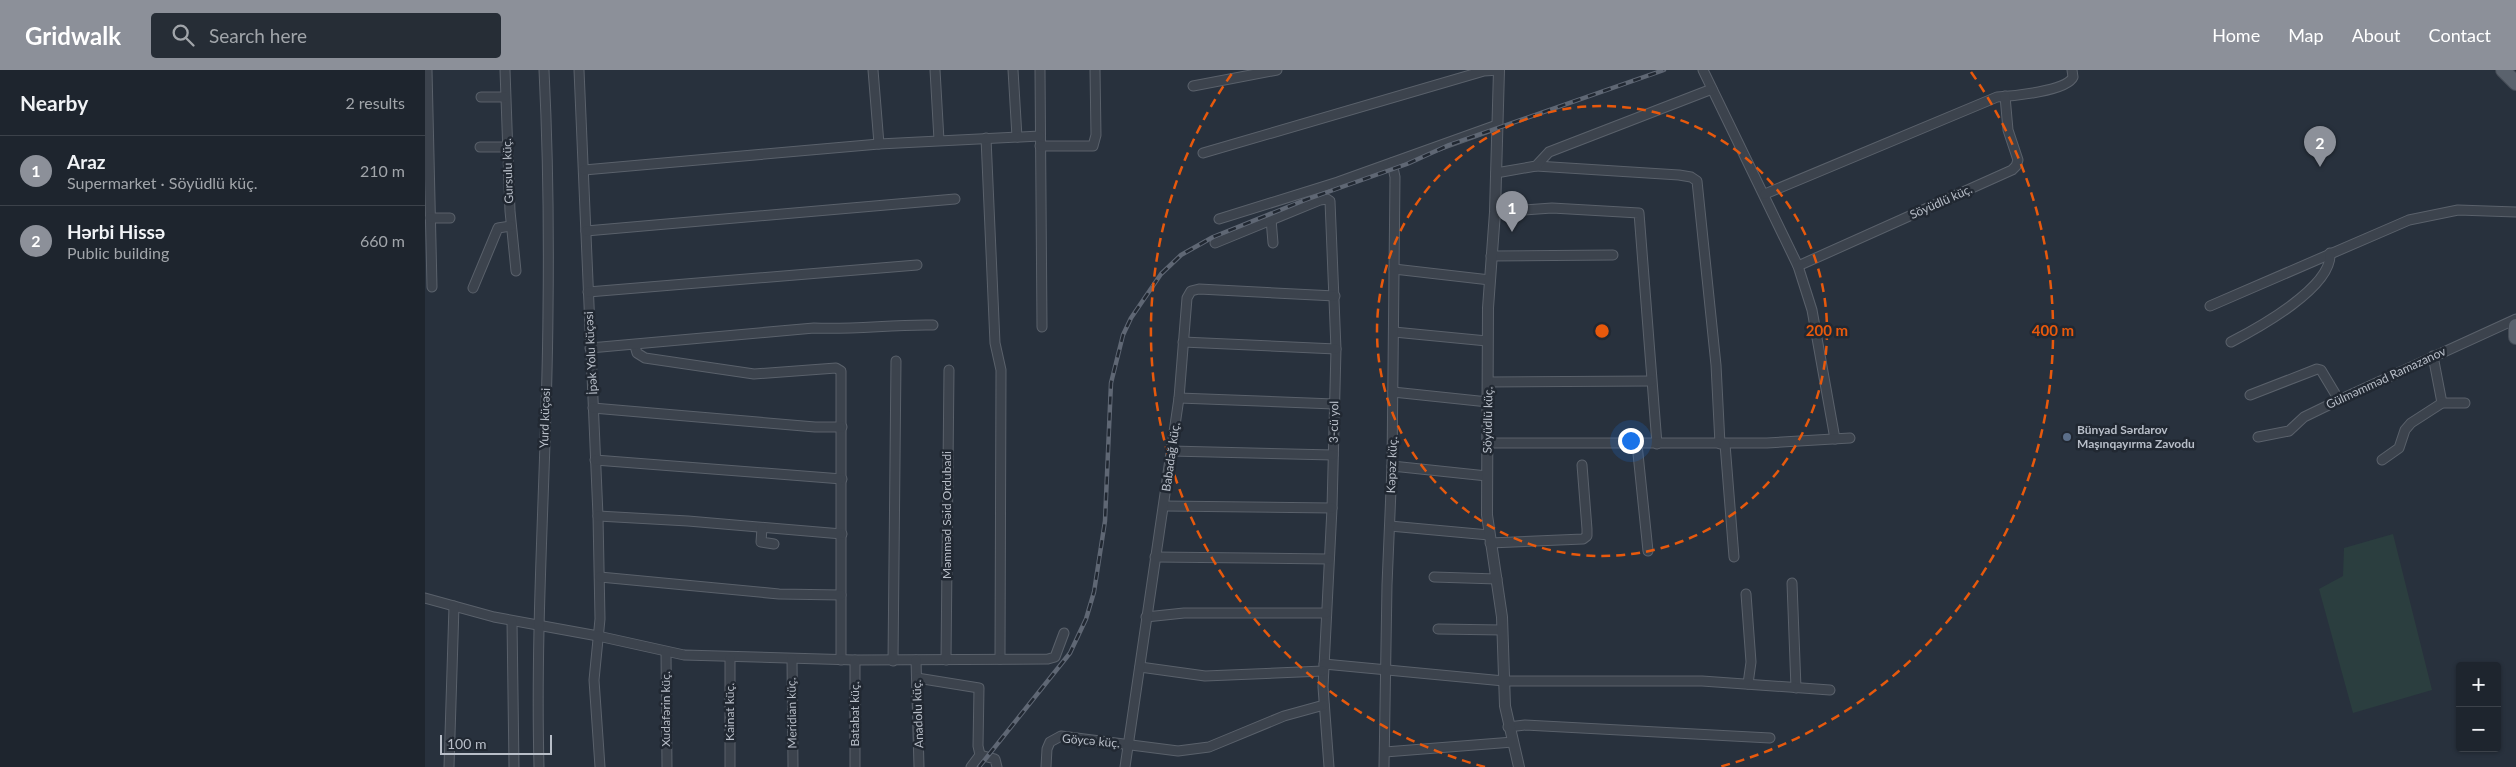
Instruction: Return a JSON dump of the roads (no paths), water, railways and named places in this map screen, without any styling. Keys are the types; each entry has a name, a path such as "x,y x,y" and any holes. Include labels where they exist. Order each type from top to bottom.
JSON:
{"main road":[{"path":"2503,70 2516,83"},
{"path":"2516,326 2516,337"}],"street":[{"path":"427,70 432,287"},
{"name":"Gursulu küç.","path":"505,70 511,226 516,271"},
{"name":"Yurd küçəsi","path":"539,767 538,626 548,314 548,155 545,70"},
{"name":"İpək Yolu küçəsi","path":"579,70 600,578 600,619 594,680 600,767"},
{"path":"873,70 879,144"},
{"path":"935,70 939,140"},
{"path":"1013,70 1017,137"},
{"path":"1040,70 1043,326"},
{"path":"584,170 939,140 1017,137 1093,146 1096,135 1095,70"},
{"path":"1193,86 1277,70"},
{"path":"1203,153 1484,71 1499,70"},
{"name":"Söyüdlü küç.","path":"1499,70 1495,212 1487,341 1487,476 1489,539 1497,579 1503,630 1504,681 1508,727 1519,767"},
{"path":"1703,70 1765,194 1798,266 1812,310 1835,439"},
{"path":"1765,194 1990,100 2067,84 2073,77 2072,70"},
{"path":"1536,166 1549,152 1712,89"},
{"name":"Söyüdlü küç.","path":"1798,266 2012,170 2018,160 2008,130 2005,96"},
{"path":"481,97 505,97"},
{"path":"1219,219 1392,163 1497,124"},
{"path":"986,138 995,343 1001,370 1000,659"},
{"path":"479,147 507,147"},
{"name":"Kəpəz küç.","path":"1385,767 1385,669 1392,466 1394,332 1395,177 1392,163"},
{"path":"1496,173 1536,166 1679,175 1691,177 1697,181 1734,557"},
{"path":"587,231 955,199"},
{"name":"3-cü yol","path":"1215,243 1320,200 1328,200 1335,296 1336,349 1332,508 1324,668 1324,705 1329,767"},
{"path":"1495,212 1552,208 1639,213 1657,444"},
{"path":"2210,306 2396,224 2440,212 2465,210 2516,212"},
{"path":"430,218 450,218"},
{"path":"1271,219 1273,243"},
{"path":"473,288 498,228 511,226"},
{"path":"2231,342 2270,321 2291,306 2327,270 2331,262 2330,253"},
{"path":"1491,256 1613,255"},
{"path":"588,292 917,265"},
{"path":"1394,269 1490,280"},
{"name":"Babadağ küç.","path":"1125,767 1179,398 1187,298 1191,291 1199,289 1335,296"},
{"name":"Gülməmməd Ramazanov","path":"2258,437 2289,431 2304,417 2516,319"},
{"path":"590,348 635,346 814,328 843,330 892,325 933,324"},
{"path":"1394,332 1487,341"},
{"path":"1183,342 1336,349"},
{"path":"635,346 637,353 645,358 739,374 839,369 843,374 841,660"},
{"path":"2433,356 2442,403"},
{"path":"893,661 896,362"},
{"path":"2250,395 2317,369 2321,370 2339,400"},
{"name":"Məmməd Səid Ordubadi","path":"947,660 949,370"},
{"path":"1488,382 1651,381"},
{"path":"1393,392 1488,402"},
{"path":"1179,398 1334,404"},
{"path":"2382,460 2399,448 2407,427 2442,403 2465,404"},
{"path":"593,408 815,427 842,427"},
{"path":"1487,443 1723,444 1850,438"},
{"path":"1637,444 1648,551"},
{"path":"1171,451 1333,455"},
{"path":"595,460 842,479"},
{"path":"1390,526 1489,539 1583,539 1587,536 1587,528 1582,465"},
{"path":"1392,466 1487,476"},
{"path":"1164,506 1332,508"},
{"path":"598,516 688,520 842,534"},
{"path":"762,528 761,542 774,544"},
{"path":"1155,558 1329,559"},
{"path":"1434,577 1497,579"},
{"path":"600,578 779,594 841,595"},
{"path":"1792,583 1796,688"},
{"path":"1746,594 1751,662 1748,684"},
{"path":"425,598 512,621 597,636 666,652 730,658 893,661 1052,659 1055,657 1064,633"},
{"path":"449,767 454,606"},
{"path":"1146,617 1184,613 1326,613"},
{"path":"512,621 514,767"},
{"path":"1438,629 1503,630"},
{"name":"Xudafərin küç.","path":"666,652 667,767"},
{"name":"Kainat küç.","path":"730,658 730,767"},
{"name":"Meridian küç.","path":"792,660 793,767"},
{"name":"Batabat küç.","path":"855,660 855,767"},
{"name":"Anadolu küç.","path":"916,660 919,767"},
{"path":"1140,667 1205,676 1324,668 1385,669 1504,681 1702,681 1830,690"},
{"path":"917,678 979,688 978,746 980,755 971,767"},
{"path":"1128,744 1179,751 1198,750 1284,716 1324,705"},
{"path":"1508,727 1525,725 1771,738"},
{"name":"Göycə küç.","path":"1046,767 1047,749 1050,742 1055,738 1068,736 1128,744"},
{"path":"1385,752 1513,742"},
{"path":"980,755 995,759 997,767"}],"railway":[{"path":"979,767 1070,653 1086,619 1094,592 1105,521 1111,383 1123,335 1131,318 1161,274 1181,255 1213,237 1305,200 1407,164 1449,145 1664,70"}],"place":[{"name":"Hərbi Hissə","path":"2320,167"},
{"name":"Araz","path":"1512,232"},
{"name":"Bünyad Sərdarov Maşınqayırma Zavodu","path":"2067,437"}]}
